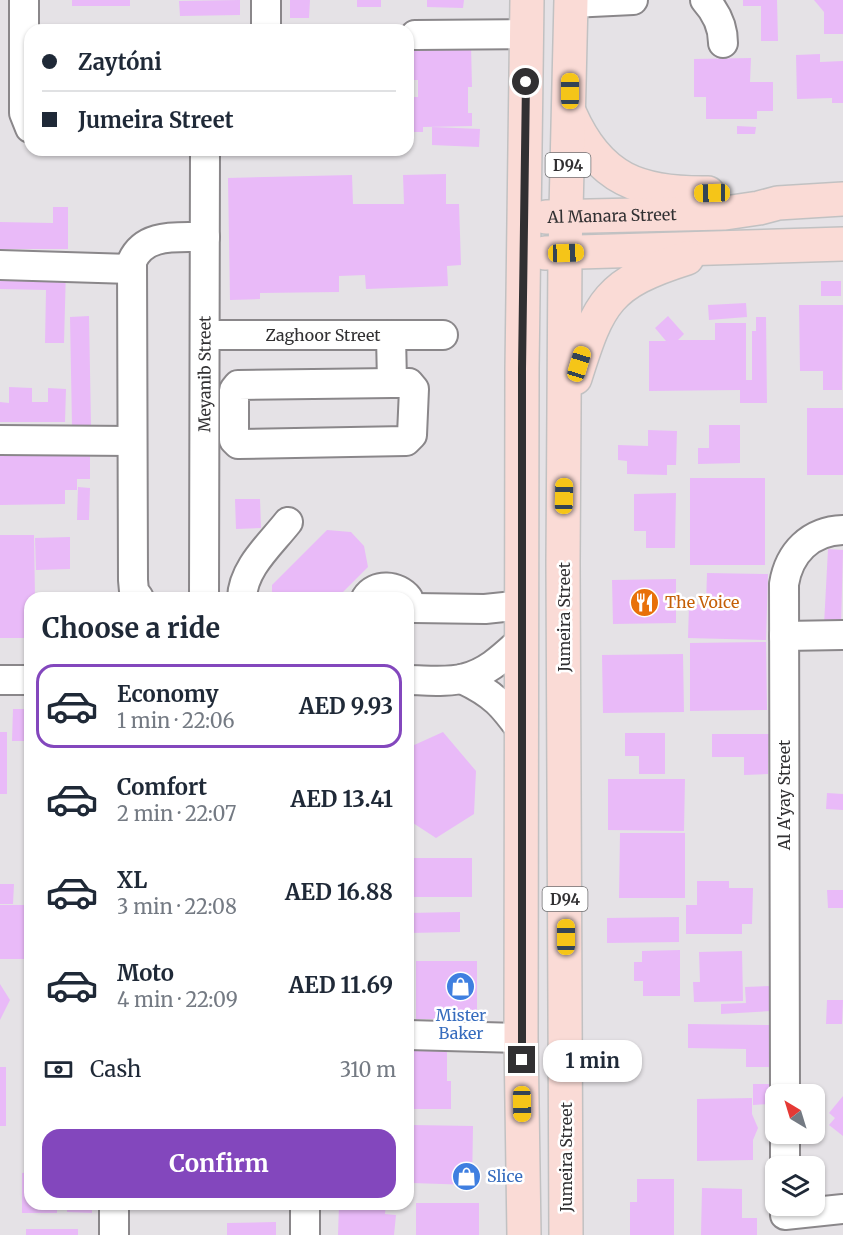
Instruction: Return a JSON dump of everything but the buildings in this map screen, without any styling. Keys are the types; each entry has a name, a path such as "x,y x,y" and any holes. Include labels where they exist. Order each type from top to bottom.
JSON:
{"main road":[{"name":"D94","path":"524,1235 521,1038 527,0"},
{"name":"Jumeira Street","path":"567,1235 564,575 566,253 571,2"},
{"path":"570,113 579,135 593,154 610,170 630,182 661,192 677,194 746,193 762,196 778,203"},
{"name":"Al Manara Street","path":"524,217 725,213 778,203 843,198"},
{"path":"524,254 843,244"},
{"path":"566,407 592,325 612,295 633,278 657,267 720,247"}],"street":[{"path":"24,0 24,113"},
{"path":"266,0 266,24"},
{"path":"571,2 633,0"},
{"path":"705,0 719,21 723,43"},
{"path":"415,34 526,34"},
{"name":"Meyanib Street","path":"204,592 206,156"},
{"path":"135,592 131,269 136,252 152,240 205,237"},
{"path":"0,265 131,269"},
{"name":"Zaghoor Street","path":"205,335 443,335"},
{"path":"392,335 392,383"},
{"path":"392,383 410,383 414,389 412,435 406,441 238,444 234,440 234,390 238,385 392,383"},
{"path":"0,440 132,441"},
{"path":"243,592 245,578 255,562 288,522"},
{"name":"Al A'yay Street","path":"785,1084 784,584 786,569 793,556 804,545 825,533 843,530"},
{"path":"370,592 383,588 400,592"},
{"path":"414,605 484,609 523,605"},
{"path":"784,636 843,635"},
{"path":"414,680 462,679 488,668 523,639"},
{"path":"462,679 492,696 508,712 523,733"},
{"path":"0,680 24,680"},
{"path":"414,1035 521,1038"},
{"path":"825,1197 843,1198"},
{"path":"785,1219 843,1209"},
{"path":"114,1210 114,1235"},
{"path":"304,1210 305,1235"}],"place":[{"name":"The Voice","path":"644,602"},
{"name":"Mister Baker","path":"461,987"},
{"name":"Slice","path":"466,1176"}],"route":[{"path":"522,1060 522,369 526,82"}]}
